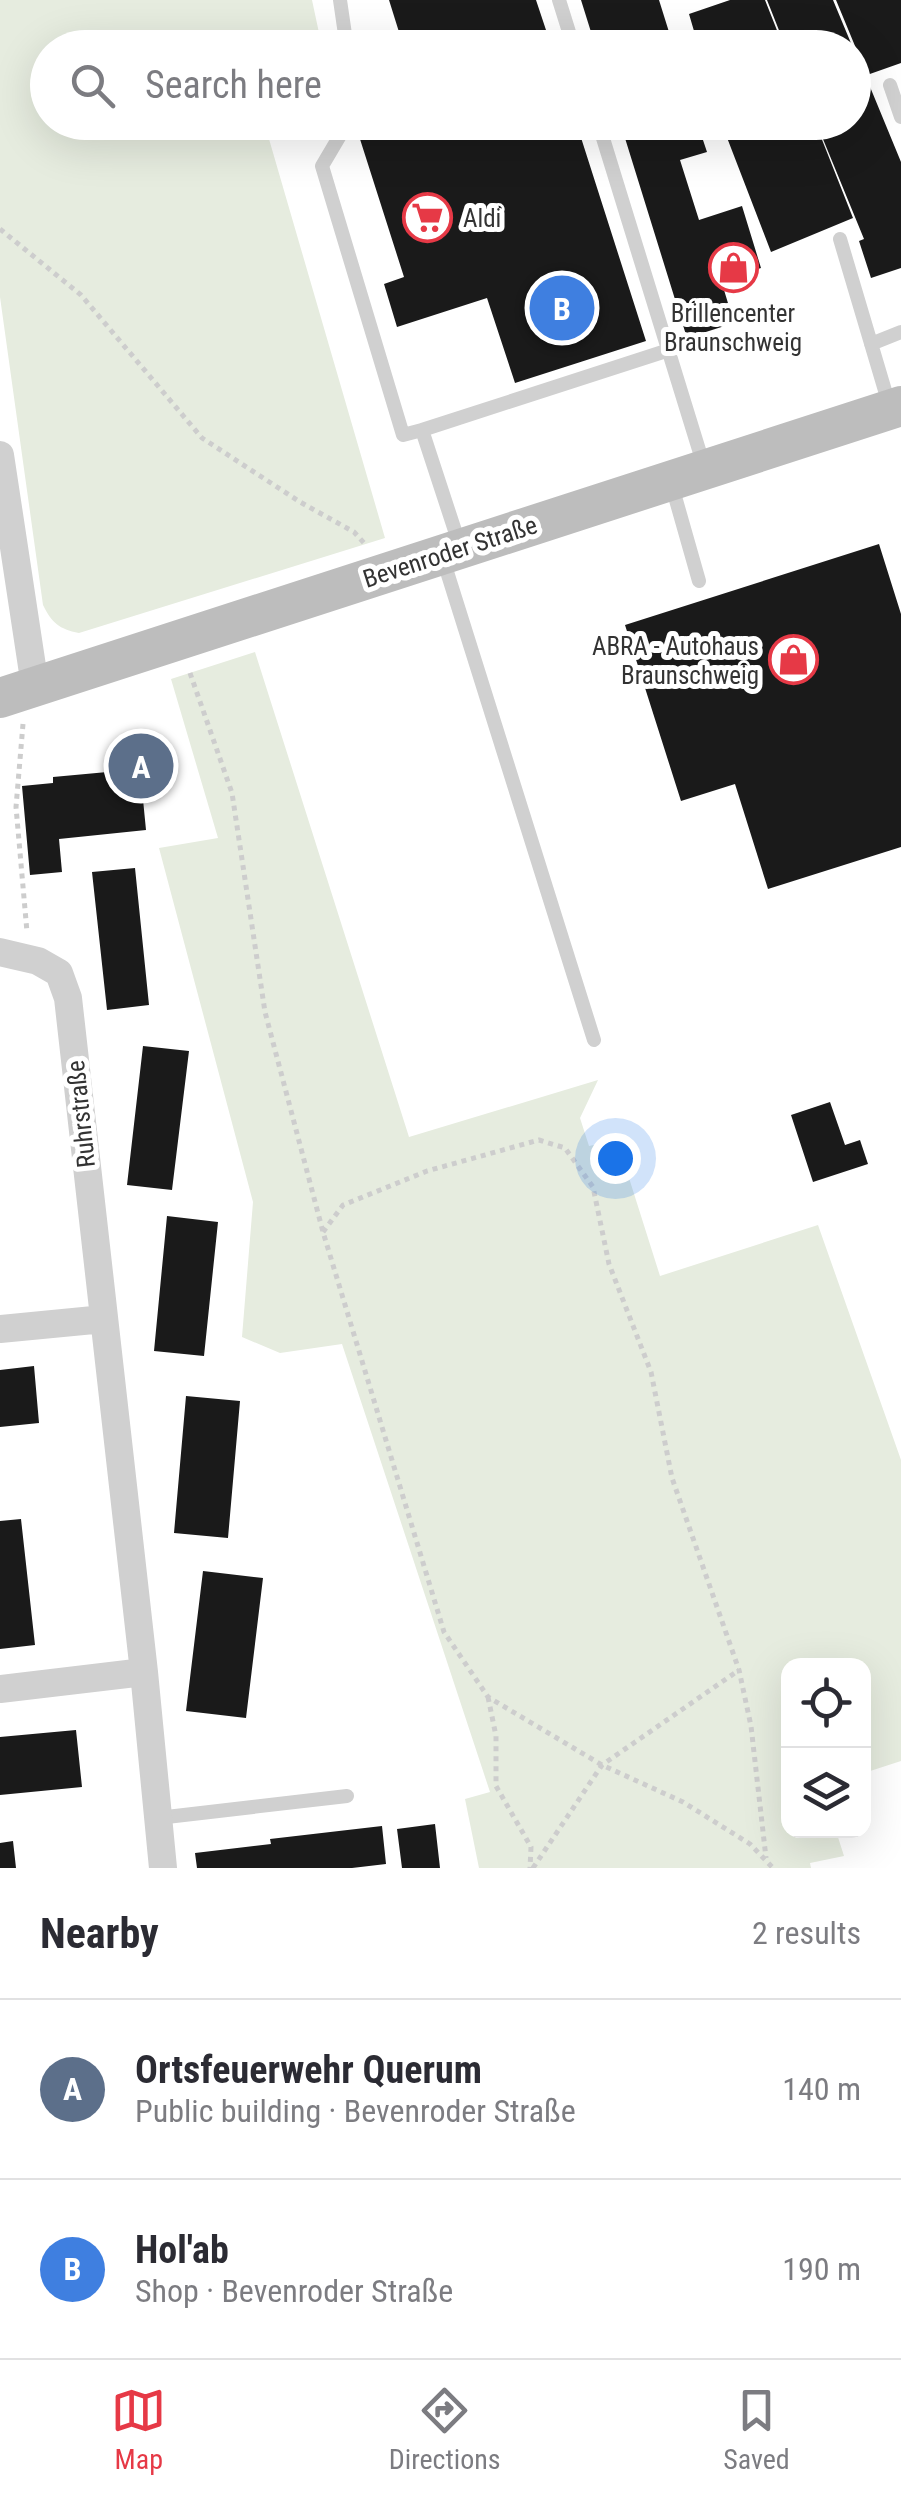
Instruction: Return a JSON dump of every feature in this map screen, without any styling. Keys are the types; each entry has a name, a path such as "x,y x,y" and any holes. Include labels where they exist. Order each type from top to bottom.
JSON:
{"main road":[{"name":"Bevenroder Straße","path":"13,696 896,408"}],"street":[{"path":"0,455 13,696"},
{"path":"0,952 38,960 59,973"},
{"name":"Ruhrstraße","path":"59,973 68,998 163,1868"},
{"path":"0,1329 104,1319"},
{"path":"0,1689 144,1672"}],"lane":[{"path":"340,0 344,30"},
{"path":"558,0 568,30"},
{"path":"890,86 901,116"},
{"path":"337,140 322,166 403,435 669,350"},
{"path":"604,140 669,350 699,581"},
{"path":"840,239 871,344 896,408"},
{"path":"871,344 901,332"},
{"path":"422,430 451,552 594,1040"},
{"path":"158,1818 347,1796"}],"path":[{"path":"0,229 81,294 202,438 354,532 389,572"},
{"path":"179,640 232,794 264,1012 323,1232 444,1632 488,1697 496,1736 496,1786 531,1847 531,1868"},
{"path":"13,696 24,718 16,807 28,938 59,973"},
{"path":"323,1232 343,1206 427,1171 539,1140 565,1148 593,1186 609,1264 651,1372 672,1478 739,1670 751,1726 766,1861"},
{"path":"531,1868 602,1765 739,1670"},
{"path":"488,1697 602,1765 684,1802 750,1844 773,1868"}],"shaded area":[{"path":"0,0 312,0 318,30 30,30 30,140 269,140 385,538 79,633 61,627 43,605 0,297"},
{"path":"255,652 409,1137 598,1080 580,1118 589,1146 617,1140 660,1276 818,1225 901,1460 901,1761 871,1771 871,1658 781,1658 781,1838 838,1838 844,1856 810,1863 811,1868 479,1868 465,1799 490,1792 342,1344 280,1353 242,1337 253,1202 159,848 218,838 171,679"}],"building":[{"path":"389,0 536,0 546,30 398,30"},
{"path":"581,0 659,0 668,30 590,30"},
{"path":"730,0 765,0 777,30 694,30 689,14"},
{"path":"767,0 833,0 846,30 779,30"},
{"path":"836,0 901,0 901,63 871,74 871,30 848,30"},
{"path":"871,89 901,162 901,268 871,278 859,241 864,239 823,140 871,140"},
{"path":"360,140 582,140 646,341 515,383 487,298 397,327 384,284 404,277"},
{"path":"626,140 703,140 707,152 680,160 699,220 742,206 761,268 721,280 734,323 687,338"},
{"path":"728,140 822,140 853,218 771,252"},
{"path":"879,544 901,614 901,847 768,889 735,784 681,801 625,625"},
{"path":"140,769 146,830 59,839 62,872 30,875 22,786 53,783 53,777"},
{"path":"135,868 149,1005 107,1010 92,872"},
{"path":"143,1046 189,1051 172,1190 127,1185"},
{"path":"830,1102 845,1145 860,1140 868,1164 813,1182 791,1115"},
{"path":"167,1216 218,1222 204,1356 154,1351"},
{"path":"34,1366 39,1423 0,1427 0,1370"},
{"path":"186,1396 240,1401 228,1538 174,1533"},
{"path":"21,1519 35,1645 0,1649 0,1521"},
{"path":"203,1571 263,1578 246,1718 186,1711"},
{"path":"76,1730 82,1787 0,1795 0,1737"},
{"path":"435,1824 440,1868 402,1868 397,1829"},
{"path":"382,1826 386,1864 352,1868 197,1868 195,1853 271,1844 270,1839"},
{"path":"13,1841 16,1868 0,1868 0,1843"}],"place":[{"name":"Aldi","path":"428,218"},
{"name":"Brillencenter Braunschweig","path":"733,267"},
{"name":"Hol'ab","path":"562,308"},
{"name":"ABRA - Autohaus Braunschweig","path":"794,660"},
{"name":"Ortsfeuerwehr Querum","path":"141,766"}]}
